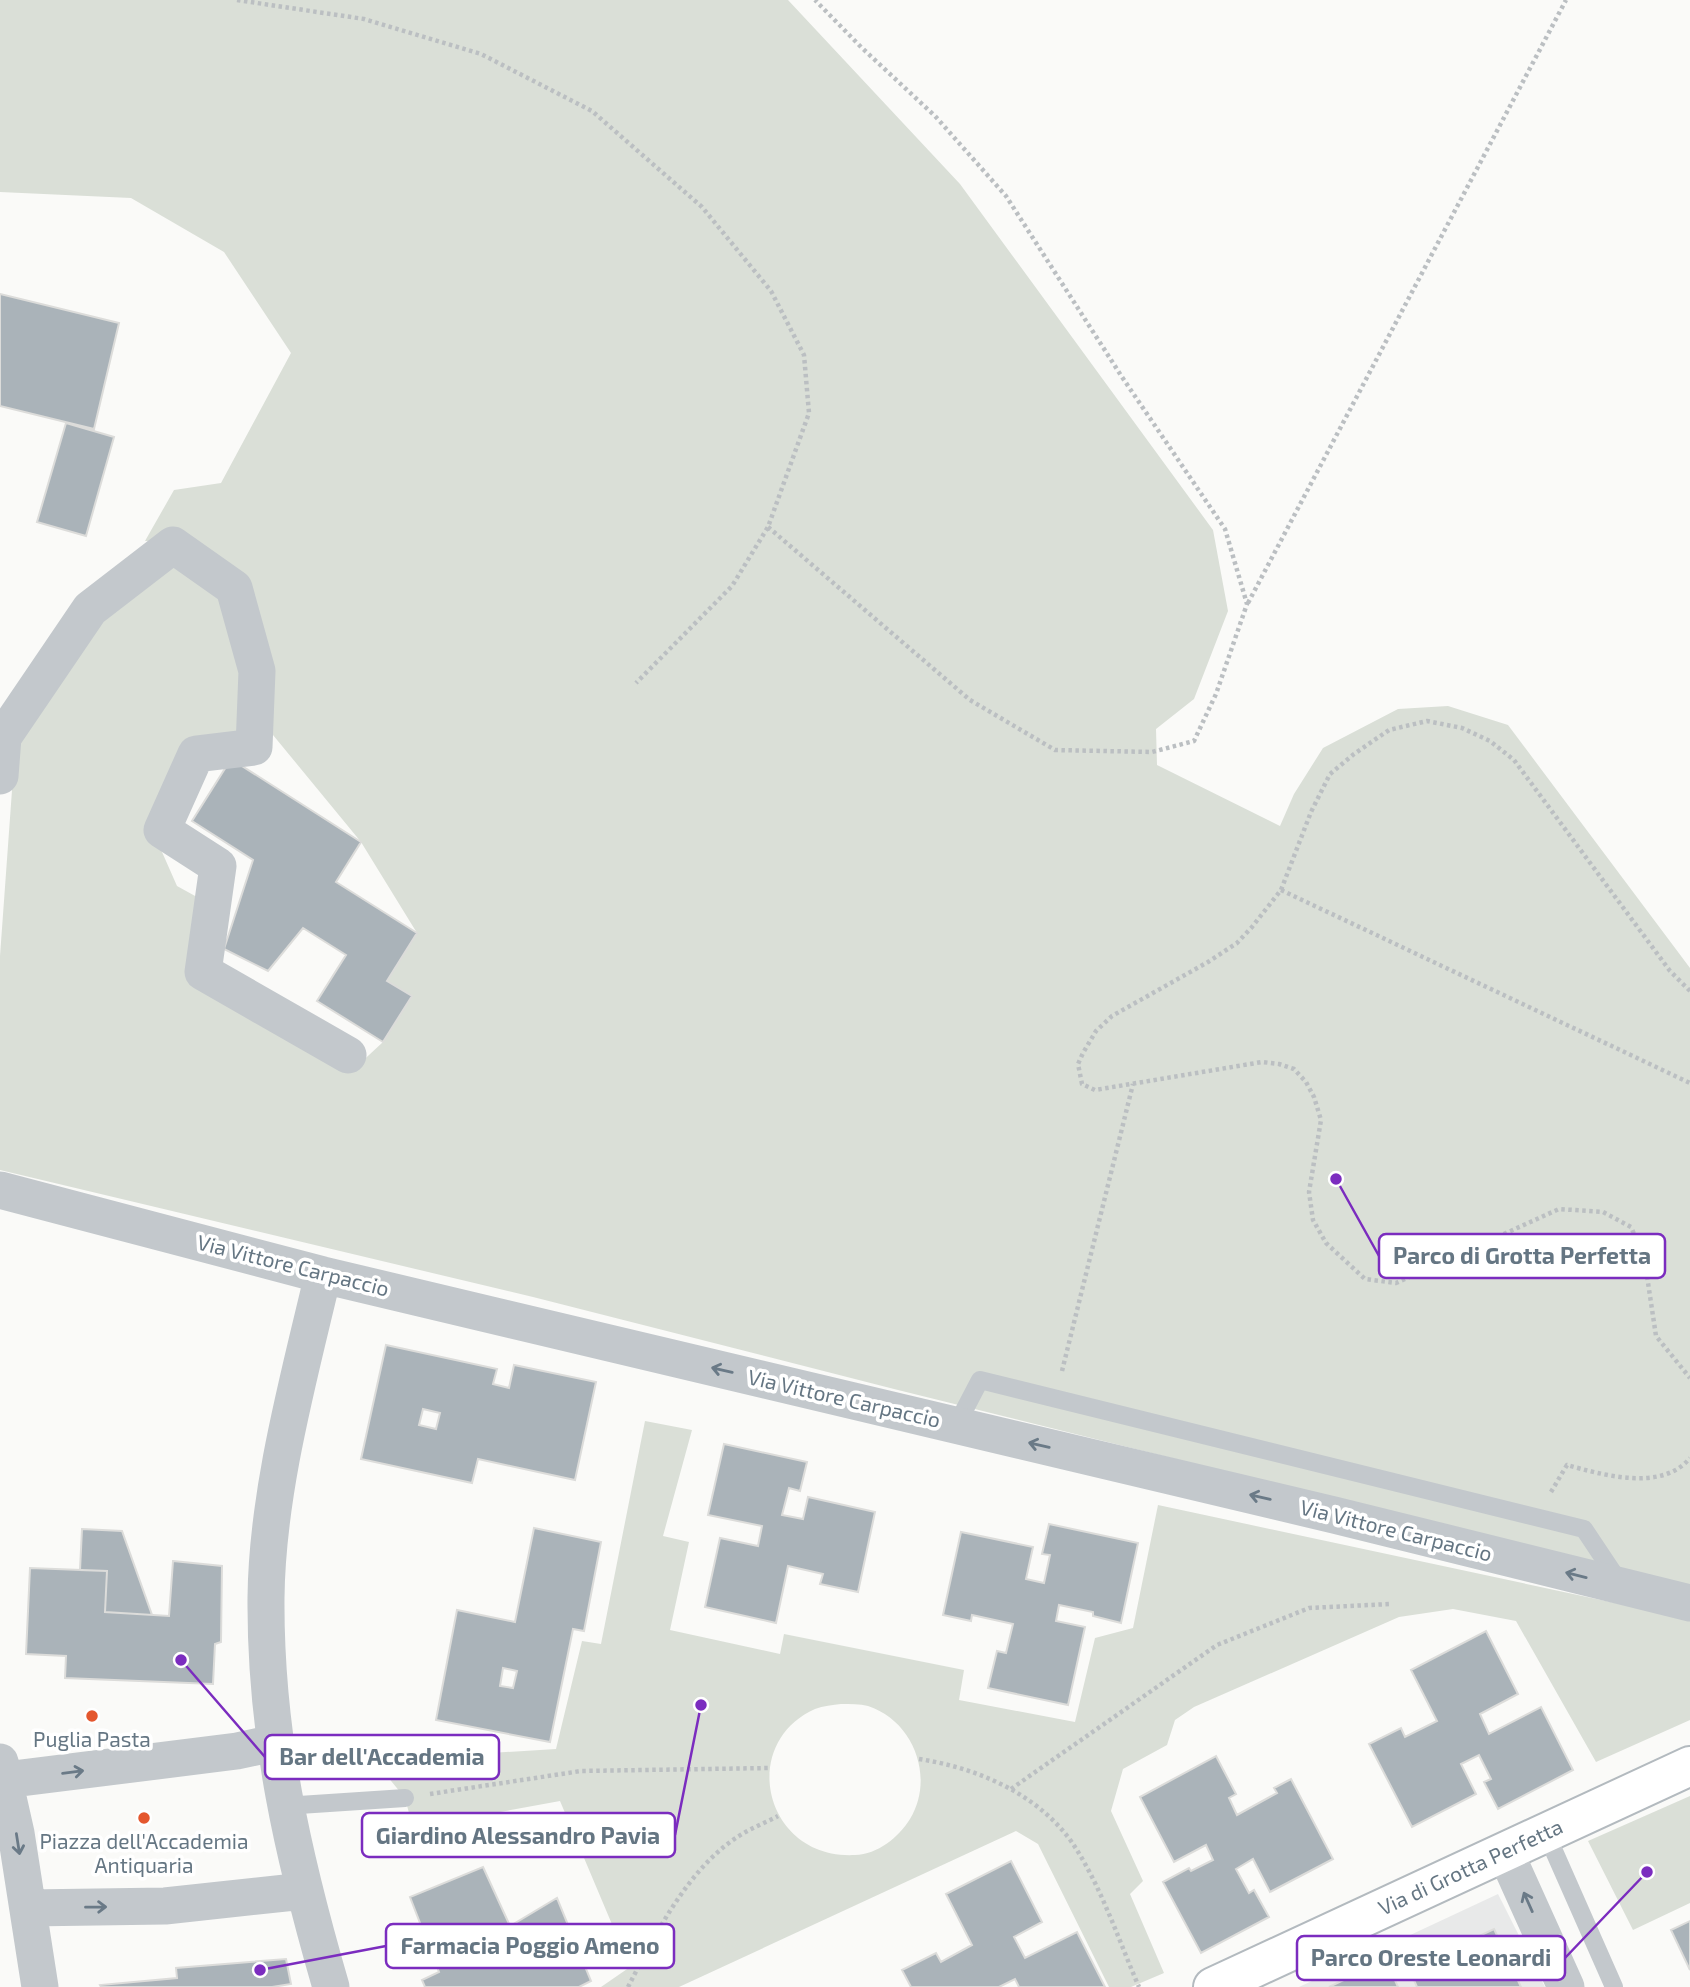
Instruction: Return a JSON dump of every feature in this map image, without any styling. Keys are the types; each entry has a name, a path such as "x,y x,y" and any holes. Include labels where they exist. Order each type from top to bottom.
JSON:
{"street":[{"path":"0,776 2,735 90,609 173,545 234,588 257,671 254,747 196,754 162,830 218,866 203,972 348,1055"},
{"name":"Via Vittore Carpaccio","path":"0,1190 323,1275 1334,1515 1690,1603"},
{"path":"323,1275 303,1355 288,1434 266,1596 267,1659 274,1744 284,1806 331,1987"},
{"path":"40,1987 28,1908 2,1776 237,1751 274,1744"},
{"name":"Via di Grotta Perfetta","path":"1213,1987 1690,1766"},
{"path":"1505,1852 1566,1987"},
{"path":"28,1908 165,1906 304,1891"}],"lane":[{"path":"956,1426 980,1380 1584,1529 1622,1587"},
{"path":"284,1806 405,1798"},
{"path":"1546,1833 1614,1987"}],"path":[{"path":"236,0 364,19 481,54 592,111 702,207 771,291 804,355 809,412 768,527 732,586 636,682"},
{"path":"815,0 935,116 1006,196 1122,377 1225,529 1247,604"},
{"path":"768,527 970,699 1055,750 1152,752 1194,741 1216,694 1247,604 1566,0"},
{"path":"1690,991 1670,971 1514,760 1490,741 1462,728 1427,721 1388,730 1330,774 1311,812 1281,890 1237,943 1112,1016 1096,1031 1078,1063 1082,1084 1095,1090 1262,1062 1294,1069 1306,1082 1314,1097 1321,1120 1309,1192 1313,1220 1326,1243 1365,1279 1396,1283 1559,1209 1603,1212 1631,1227 1644,1256 1656,1336 1690,1377"},
{"path":"1281,890 1690,1083"},
{"path":"1055,1399 1133,1083"},
{"path":"1536,1517 1567,1465 1603,1474 1649,1478 1682,1468 1690,1458"},
{"path":"1011,1789 1217,1645 1309,1608 1390,1604"},
{"path":"919,1759 969,1771 1011,1789 1050,1817 1071,1841 1089,1872 1139,1987"},
{"path":"405,1798 581,1771 770,1768"},
{"path":"628,1987 669,1912 707,1863 738,1836 778,1816"}],"shaded area":[{"path":"0,0 788,0 960,184 1213,530 1228,611 1194,699 1156,729 1157,765 1280,826 1294,794 1323,748 1398,709 1448,706 1508,725 1690,968 1690,1587 533,1297 0,1170 0,956 15,749 98,614 172,554 229,591 253,671 240,745 193,750 151,827 177,886 206,902 199,981 355,1068 383,1042 411,997 387,981 417,933 361,842 273,735 264,670 239,586 176,541 145,541 174,490 221,483 291,353 224,252 131,198 0,192"},
{"path":"645,1421 692,1430 663,1536 689,1542 670,1630 780,1654 784,1634 964,1670 959,1700 1075,1722 1095,1638 1133,1628 1158,1505 1690,1619 1690,1720 1596,1762 1516,1621 1453,1609 1399,1617 1194,1707 1175,1720 1167,1745 1123,1769 1111,1811 1143,1881 1130,1894 1164,1973 1131,1987 1109,1987 1038,1844 1016,1831 679,1987 601,1987 630,1967 560,1801 413,1828 405,1798 374,1760 556,1749 582,1641 601,1644","holes":["844,1704 868,1706 884,1713 897,1724 916,1753 920,1769 917,1803 905,1826 879,1848 855,1855 824,1852 800,1839 782,1820 772,1797 770,1772 776,1747 791,1726 815,1709"]},
{"path":"1690,1796 1690,1903 1633,1930 1588,1841"},
{"path":"1498,1894 1545,1987 1299,1987"}],"building":[{"path":"0,294 119,323 94,429 0,406"},
{"path":"66,423 114,437 86,536 37,522"},
{"path":"231,759 361,842 336,882 417,933 387,981 412,996 383,1042 317,1001 346,955 303,928 268,971 224,949 253,860 192,821"},
{"path":"386,1345 497,1369 493,1384 509,1388 514,1365 596,1382 575,1480 478,1459 472,1483 361,1459","holes":["423,1409 440,1413 436,1429 419,1425"]},
{"path":"724,1444 807,1462 800,1491 789,1488 782,1515 803,1519 808,1497 875,1512 858,1592 820,1584 823,1574 788,1566 776,1623 705,1607 720,1538 758,1546 762,1526 708,1515"},
{"path":"1049,1524 1138,1543 1121,1623 1093,1616 1093,1612 1059,1605 1056,1621 1085,1627 1068,1705 988,1688 997,1651 1006,1653 1013,1624 972,1615 971,1621 943,1615 961,1532 1033,1547 1026,1579 1044,1583 1050,1555 1042,1554"},
{"path":"534,1528 601,1542 584,1631 573,1629 550,1742 436,1720 457,1610 515,1622","holes":["503,1668 517,1671 513,1688 500,1686"]},
{"path":"82,1529 122,1531 152,1615 105,1612 107,1571 80,1570"},
{"path":"173,1561 222,1566 221,1642 215,1644 213,1684 65,1678 66,1656 26,1654 30,1568 107,1571 105,1612 169,1616"},
{"path":"1486,1631 1518,1694 1480,1714 1489,1734 1541,1707 1573,1770 1498,1809 1484,1782 1491,1779 1479,1755 1461,1764 1476,1794 1412,1827 1369,1744 1401,1728 1405,1737 1437,1721 1411,1670"},
{"path":"1216,1756 1236,1794 1229,1798 1237,1815 1277,1793 1274,1788 1291,1779 1333,1859 1270,1892 1253,1859 1236,1869 1249,1893 1254,1890 1269,1917 1201,1953 1163,1882 1189,1868 1191,1871 1213,1860 1206,1845 1174,1862 1140,1797"},
{"path":"1011,1861 1042,1922 1014,1937 1025,1958 1077,1932 1105,1987 1019,1987 1015,1979 999,1987 911,1987 902,1970 936,1953 941,1962 972,1945 946,1894"},
{"path":"483,1867 510,1926 557,1898 591,1981 579,1987 425,1987 422,1980 439,1972 410,1897"},
{"path":"1690,1921 1690,1970 1671,1930"},
{"path":"1494,1929 1521,1987 1417,1987 1409,1969"},
{"path":"286,1959 291,1984 272,1987 100,1985 177,1978 176,1968"},
{"path":"1386,1960 1398,1987 1329,1987"}],"place":[{"name":"Parco di Grotta Perfetta","path":"1336,1179"},
{"name":"Bar dell'Accademia","path":"181,1660"},
{"name":"Giardino Alessandro Pavia","path":"701,1705"},
{"name":"Puglia Pasta","path":"92,1716"},
{"name":"Piazza dell'Accademia Antiquaria","path":"144,1818"},
{"name":"Parco Oreste Leonardi","path":"1647,1872"},
{"name":"Farmacia Poggio Ameno","path":"260,1970"}]}
